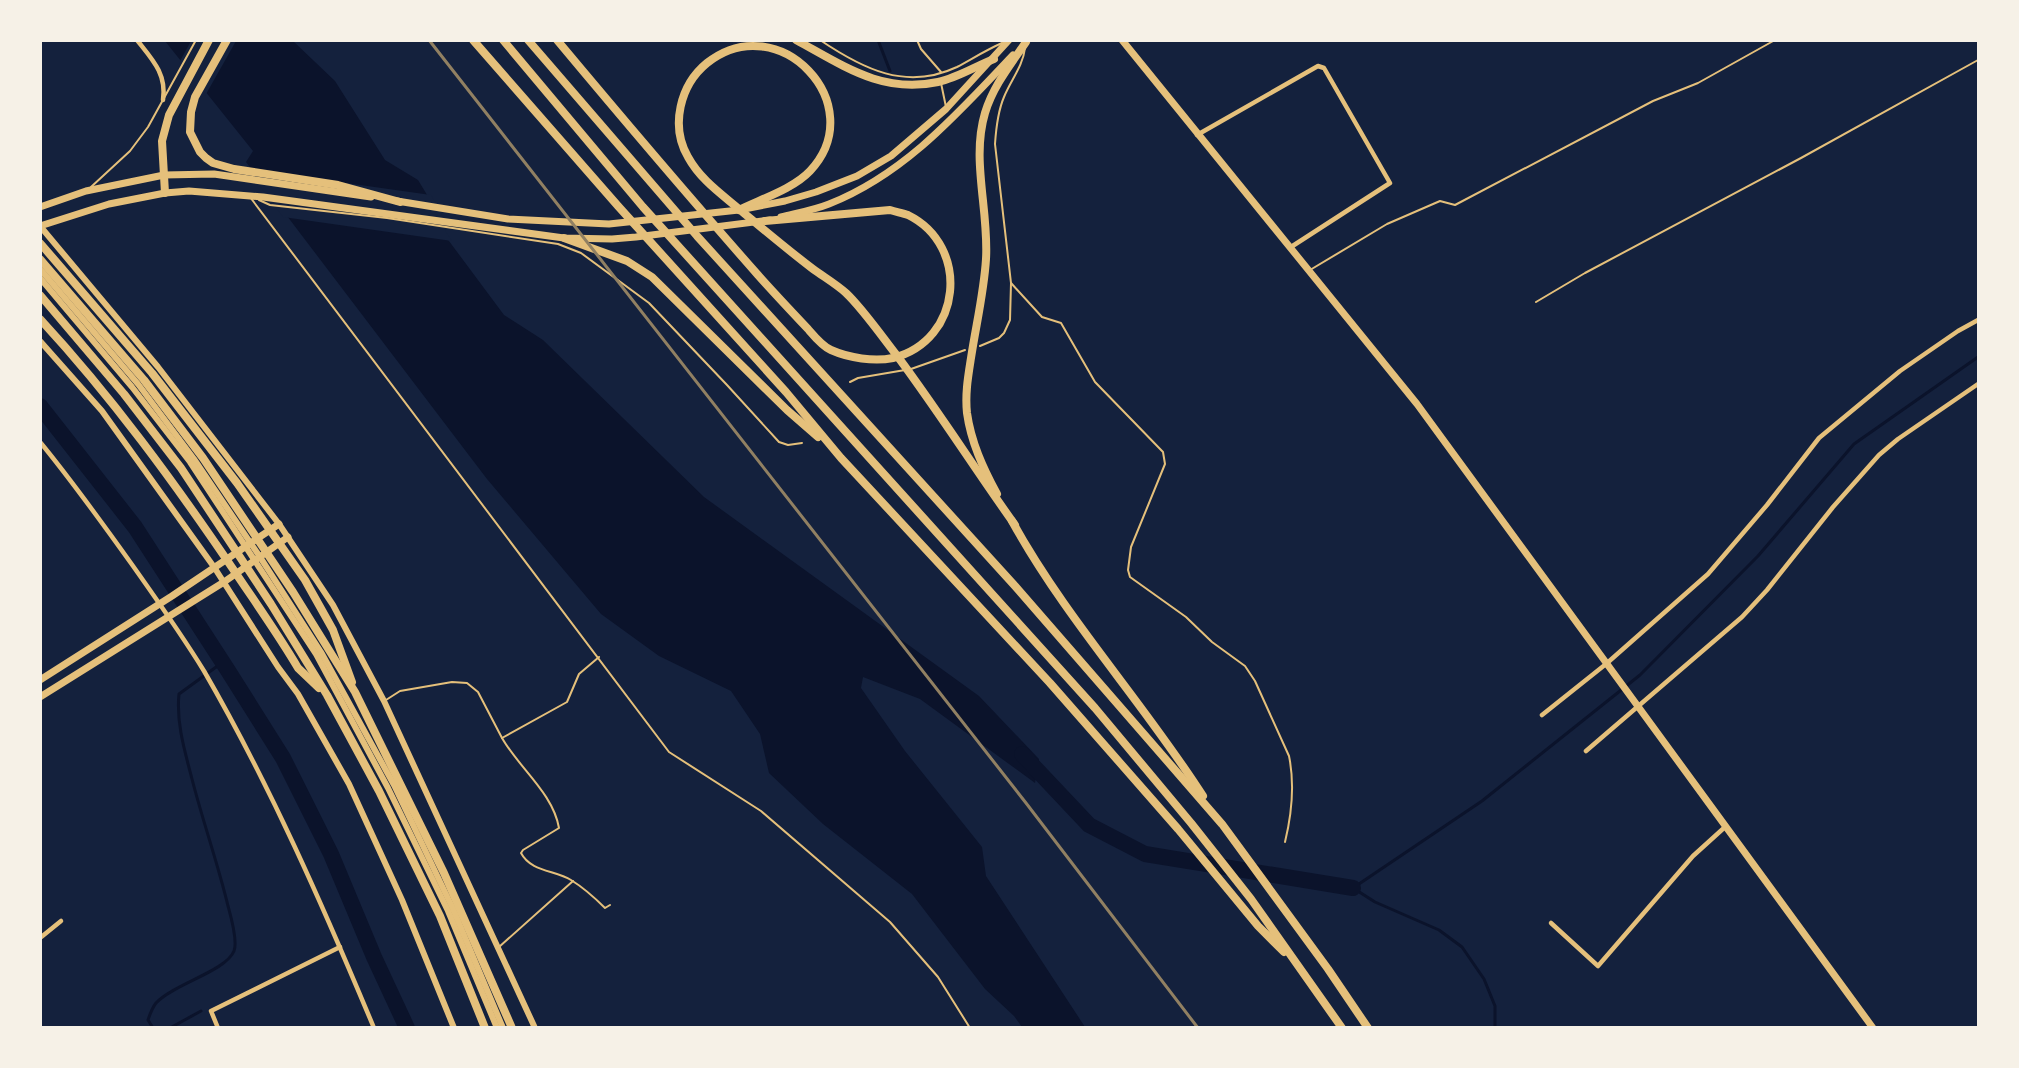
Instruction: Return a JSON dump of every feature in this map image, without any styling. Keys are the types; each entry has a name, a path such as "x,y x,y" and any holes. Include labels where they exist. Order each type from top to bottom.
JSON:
{"highway":[{"path":"165,193 162,141 169,115 209,40"},
{"path":"227,40 195,97 189,123 190,132 200,152 213,163 234,169 338,185 400,202"},
{"path":"473,40 618,206 779,384 841,458 1050,683 1178,829 1258,926 1299,966"},
{"path":"503,40 643,207 1095,708 1251,899 1342,1028"},
{"path":"528,40 697,236 1015,586 1222,824 1368,1028"},
{"path":"557,40 691,199 779,298 830,350 862,358 892,358 920,346 940,324 948,307 951,288 947,260 933,236 908,215 890,210 765,221"},
{"path":"796,40 857,73 884,83 913,86 994,59"},
{"path":"1027,41 994,89 984,114 980,153 986,256 966,398 967,415 980,461 1015,525 1065,605 1176,753 1222,824"},
{"path":"739,210 796,183 816,164 825,147 828,108 822,89 805,66 780,50 750,46 721,54 697,73 682,99 679,119 684,148 704,179 724,197 781,243 846,294 919,385 1015,525"},
{"path":"564,238 627,261 652,277 787,410 841,458"},
{"path":"40,243 183,411 237,483 305,580 333,630 355,692"},
{"path":"40,260 144,380 203,458 355,692 444,873 512,1028"},
{"path":"40,295 124,394 181,468 327,695 379,791 440,916 485,1028"},
{"path":"43,322 109,399 196,514 298,668 327,695"}],"main road":[{"path":"1122,40 1417,404 1873,1028"},
{"path":"40,207 86,191 164,175 214,174 508,219 609,224 739,210 816,192 857,176 891,156 946,109 1009,41"},
{"path":"40,226 109,204 165,193 189,191 248,195 564,238 636,237 765,221 829,204 891,171 948,124 1027,41"},
{"path":"40,680 160,604 279,524"},
{"path":"40,697 224,582 288,537"}],"street":[{"path":"137,40 162,74 163,100"},
{"path":"1197,135 1318,66 1324,68 1390,183 1291,247"},
{"path":"40,226 158,367 279,524 333,605 384,701 535,1028"},
{"path":"40,269 138,384 194,459 316,654 388,788 448,911 497,1028"},
{"path":"40,278 132,387 190,462 249,545"},
{"path":"1542,715 1606,664 1708,574 1767,505 1819,438 1900,371 1978,320"},
{"path":"40,341 102,411 214,567 298,694 349,784 402,900 454,1028"},
{"path":"1586,751 1742,617 1879,455 1898,439 1978,384"},
{"path":"40,442 73,482 169,617 203,670 290,836 374,1028"},
{"path":"257,559 321,652 394,785 453,909 503,1028"},
{"path":"1551,923 1598,966 1693,856 1725,827"},
{"path":"40,938 61,921"},
{"path":"218,1028 211,1011 340,947"}],"lane":[{"path":"86,191 111,170 148,127 196,40"},
{"path":"820,40 837,52 881,74 917,78 942,77 988,49 1009,41"},
{"path":"917,40 921,50 942,77 946,109"},
{"path":"1309,270 1387,224 1440,201 1455,205 1653,101 1698,83 1775,40"},
{"path":"980,346 999,338 1009,326 1011,283 995,144 1003,99 1024,58 1027,41"},
{"path":"1536,302 1585,273 1840,137 1978,60"},
{"path":"248,195 270,205 387,218 558,244 581,254 649,303 779,442 788,445 802,443"},
{"path":"248,195 669,752 761,811 890,922 938,977 970,1028"},
{"path":"1011,283 1041,317 1062,323 1063,329 1095,382 1163,452 1165,464 1131,547 1128,570 1130,577 1186,617 1212,642 1245,666 1250,674 1291,764 1293,796 1286,842"},
{"path":"850,382 858,378 919,367 966,350"},
{"path":"501,738 567,702 582,669 599,657"},
{"path":"384,701 400,691 452,682 467,684 478,692 501,738 557,815 559,828 523,850 522,856 538,868 573,881 605,908 610,905"},
{"path":"498,948 573,881"}],"water":[{"path":"165,41 293,41 335,81 385,160 418,180 438,213 443,233 504,315 543,340 704,497 979,696 1039,759 1035,783 920,699 863,677 861,688 905,751 982,847 986,876 1085,1027 1022,1027 1014,1016 985,989 912,894 823,824 769,773 760,734 731,691 659,656 601,614 487,479 246,162 253,151"}],"pier":[{"path":"191,41 236,41 205,96 179,63"},
{"path":"247,169 431,195 441,212 446,232 452,241 283,217"}],"waterway":[{"path":"878,40 890,71"},
{"path":"1495,1028 1495,1006 1484,979 1462,947 1439,930 1375,902 1353,888 1482,801 1640,675 1758,556 1854,444 1978,357"},
{"path":"40,406 135,527 283,758 331,854 374,957 407,1028"},
{"path":"153,1028 148,1020 156,1003 164,996 221,965 229,958 235,947 235,935 220,874 196,795 182,737 178,705 179,694 223,662"},
{"path":"1022,754 1089,825 1145,854 1353,888"},
{"path":"170,1028 201,1011"}],"railway":[{"path":"429,40 1026,803 1198,1028"}]}
